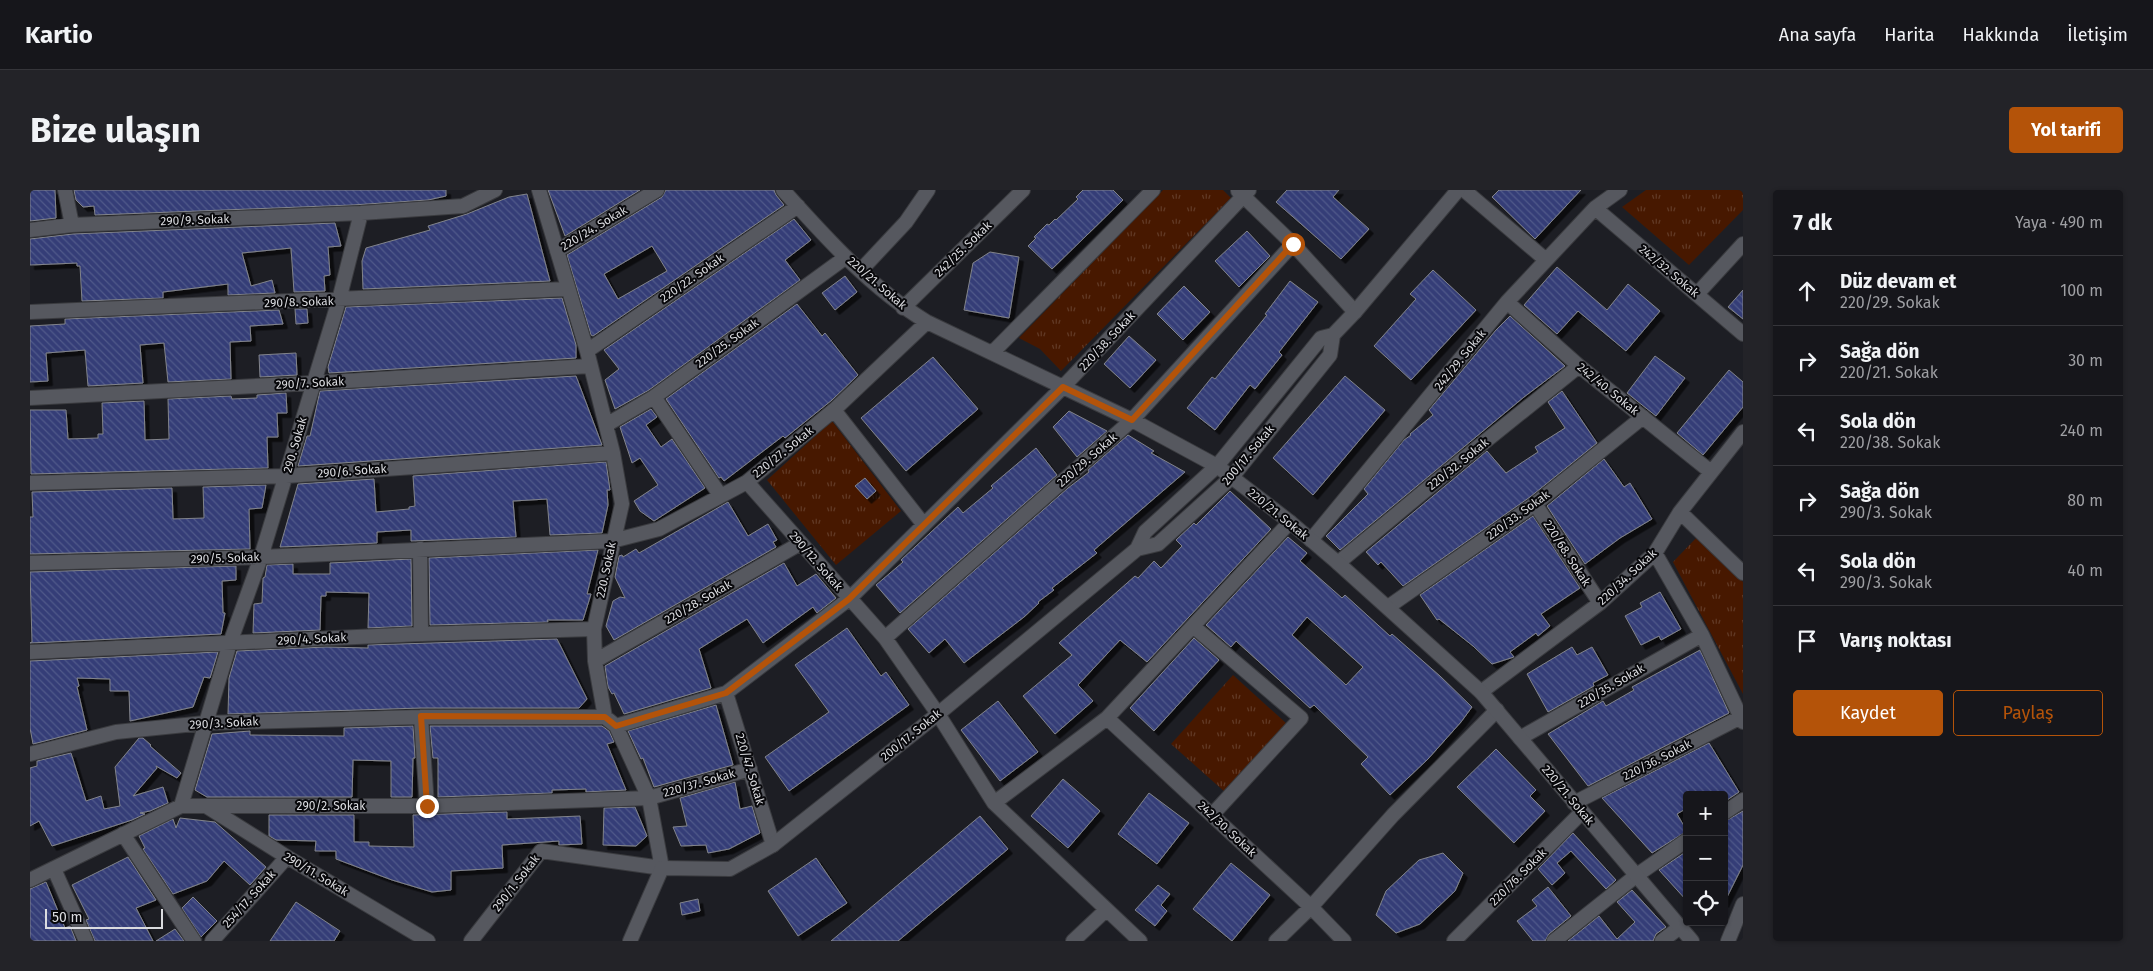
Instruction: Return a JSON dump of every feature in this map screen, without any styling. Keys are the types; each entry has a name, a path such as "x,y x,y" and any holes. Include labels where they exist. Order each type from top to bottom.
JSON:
{"street":[{"path":"65,190 72,225"},
{"path":"361,214 463,206 494,190"},
{"name":"220. Sokak","path":"540,190 567,288 587,351 614,453 622,504 612,541 594,629 595,661 611,721 649,798 662,868"},
{"name":"220/24. Sokak","path":"557,251 657,190"},
{"name":"220/21. Sokak","path":"784,190 846,257 903,308 927,322 1132,420 1217,466 1290,522 1388,607 1481,692 1692,941"},
{"path":"861,270 906,222 928,190"},
{"name":"242/25. Sokak","path":"903,308 1024,190"},
{"path":"993,352 1154,190"},
{"name":"200/17. Sokak","path":"1137,549 1158,544 1232,477 1330,355 1334,335 1458,190"},
{"path":"1464,190 1546,260"},
{"name":"242/29. Sokak","path":"1311,540 1507,302 1595,208 1620,190"},
{"path":"1244,192 1355,312"},
{"name":"220/38. Sokak","path":"611,721 726,693 849,599 1063,387 1244,192"},
{"name":"220/22. Sokak","path":"587,351 798,206"},
{"name":"242/32. Sokak","path":"1595,208 1743,334"},
{"name":"290/9. Sokak","path":"30,230 72,225 361,214"},
{"name":"290. Sokak","path":"181,806 230,643 262,557 339,300 361,214"},
{"name":"220/29. Sokak","path":"885,638 1132,420 1293,244"},
{"path":"1696,294 1743,244"},
{"name":"220/25. Sokak","path":"606,425 654,397 846,257"},
{"name":"290/8. Sokak","path":"30,312 339,300 567,288"},
{"name":"242/40. Sokak","path":"1507,302 1579,366 1711,472"},
{"name":"220/27. Sokak","path":"612,541 659,529 747,482 834,410 927,322"},
{"name":"200/17. Sokak","path":"662,868 730,870 773,845 938,714 1137,549 1145,532 1217,466 1321,338 1334,335"},
{"name":"290/7. Sokak","path":"30,398 590,366"},
{"name":"220/32. Sokak","path":"1338,563 1579,366"},
{"path":"654,397 720,495"},
{"path":"834,410 924,525"},
{"name":"220/33. Sokak","path":"1388,607 1534,504 1643,417"},
{"name":"220/34. Sokak","path":"1481,692 1600,603 1656,553 1680,512 1743,432"},
{"name":"290/6. Sokak","path":"30,483 286,476 614,453"},
{"name":"290/12. Sokak","path":"747,482 885,638 938,714 994,803 1140,941"},
{"name":"220/68. Sokak","path":"1534,504 1600,603"},
{"path":"1680,512 1743,573"},
{"path":"994,803 1107,718 1290,522"},
{"name":"290/5. Sokak","path":"30,563 262,557 612,541"},
{"name":"220/28. Sokak","path":"595,661 801,543"},
{"path":"420,549 421,634"},
{"path":"1656,553 1702,635 1742,720"},
{"path":"1194,627 1301,718 1212,815"},
{"name":"290/4. Sokak","path":"30,652 421,634 594,629"},
{"name":"220/35. Sokak","path":"1520,738 1702,635"},
{"name":"220/47. Sokak","path":"726,693 773,845"},
{"path":"1276,941 1311,907 1393,815 1497,710"},
{"path":"421,716 427,806"},
{"name":"290/3. Sokak","path":"30,754 116,732 206,723 421,716 611,721"},
{"name":"242/30. Sokak","path":"1107,718 1311,907 1344,941"},
{"name":"220/36. Sokak","path":"1578,808 1742,720"},
{"name":"220/37. Sokak","path":"649,798 750,769"},
{"name":"290/2. Sokak","path":"30,880 181,806 427,806 649,798"},
{"path":"1728,810 1743,800"},
{"name":"290/11. Sokak","path":"206,806 428,941"},
{"name":"220/76. Sokak","path":"1454,941 1578,808"},
{"path":"123,834 194,941"},
{"path":"1554,941 1637,875 1683,843"},
{"name":"290/1. Sokak","path":"471,941 541,851 662,868"},
{"name":"254/17. Sokak","path":"212,941 287,857"},
{"path":"630,941 662,868"},
{"path":"54,869 86,941"},
{"path":"1728,941 1743,904"},
{"path":"1073,941 1106,910"},
{"path":"1662,941 1680,927"}],"green space":[{"path":"1163,190 1223,190 1231,198 1061,371 1040,349 1019,338"},
{"path":"1646,190 1743,190 1743,210 1689,265 1622,207"},
{"path":"832,421 901,511 836,565 767,480"},
{"path":"1698,536 1743,582 1743,694 1673,562"},
{"path":"1233,675 1287,724 1226,793 1171,744"}],"building":[{"path":"30,190 55,190 56,218 30,221"},
{"path":"74,190 446,190 446,196 428,200 352,205 95,215 94,206 83,207 76,200"},
{"path":"548,190 640,190 565,236"},
{"path":"666,190 774,190 784,205 593,336 591,335 567,255 662,197","holes":["652,246 667,271 618,299 604,274"]},
{"path":"1083,190 1113,190 1123,200 1052,269 1028,246 1047,224 1049,225 1056,220 1078,199 1076,197"},
{"path":"1287,190 1339,190 1333,197 1369,229 1341,259 1276,202"},
{"path":"1499,190 1581,190 1535,239 1492,197"},
{"path":"527,194 550,281 363,289 362,261 366,248 430,230 428,226 467,214 509,197"},
{"path":"794,219 811,240 785,260 800,280 649,390 615,409 605,380 619,369 604,350"},
{"path":"335,223 341,246 328,247 330,275 324,276 325,291 294,292 291,248 242,253 251,286 272,280 275,293 228,295 228,284 163,292 163,298 82,301 80,266 77,266 77,263 30,265 30,239 73,234"},
{"path":"1247,231 1270,256 1239,287 1215,261"},
{"path":"990,252 1019,257 1009,318 964,310 973,263"},
{"path":"1557,267 1607,310 1628,284 1660,311 1626,351 1578,311 1557,334 1524,305"},
{"path":"1433,270 1476,310 1411,380 1374,346 1416,299 1410,294"},
{"path":"845,276 857,292 835,310 822,293"},
{"path":"1290,281 1318,302 1279,352 1282,355 1255,389 1250,385 1215,430 1187,408 1212,377 1215,379 1267,315 1265,314"},
{"path":"1184,286 1210,312 1183,340 1157,314"},
{"path":"1743,290 1743,319 1728,307"},
{"path":"562,298 576,345 576,358 329,373 328,367 346,307"},
{"path":"797,304 822,336 825,333 858,375 832,400 785,438 783,436 724,481 721,477 719,478 666,399"},
{"path":"295,309 307,309 308,323 296,324"},
{"path":"279,310 283,324 250,326 251,341 230,342 231,379 168,382 164,343 140,345 143,383 88,386 85,350 46,353 48,381 30,382 30,326 65,324 65,319"},
{"path":"1510,316 1565,366 1524,397 1340,550 1326,536 1368,494 1364,489 1404,440 1433,415 1429,410"},
{"path":"1129,336 1156,360 1130,388 1104,364"},
{"path":"296,353 297,375 260,377 259,355"},
{"path":"1655,356 1685,378 1656,416 1627,393"},
{"path":"933,357 978,409 906,471 861,418"},
{"path":"1729,370 1743,382 1743,407 1703,455 1677,433"},
{"path":"576,376 602,445 298,466 307,436 310,436 320,391"},
{"path":"1345,376 1385,410 1313,495 1273,458"},
{"path":"1562,391 1597,443 1530,497 1403,586 1381,562 1378,565 1366,552 1487,451 1506,473 1538,452 1535,447 1565,428 1548,402"},
{"path":"286,393 287,413 277,413 278,437 267,437 268,468 31,474 30,410 66,410 68,439 98,438 98,434 103,434 102,403 144,401 145,440 169,439 168,399 231,396 232,399 257,398 257,395"},
{"path":"651,409 657,417 646,425 661,447 672,439 705,488 654,521 640,511 634,501 658,485 640,458 632,463 620,427"},
{"path":"1069,411 1107,431 1077,457 1053,427"},
{"path":"1128,435 1154,451 1151,453 1185,472 1094,550 1097,553 1052,588 1054,590 1038,602 1024,617 964,663 945,639 929,653 908,629 1068,488 1089,472 1088,470"},
{"path":"1036,448 1057,475 900,613 876,585 903,562 901,560 958,507 963,513 993,488 991,486"},
{"path":"1604,459 1624,487 1630,483 1652,519 1620,538 1585,564 1547,506"},
{"path":"606,462 610,490 607,490 608,505 602,533 550,535 547,499 513,501 516,537 411,541 411,530 377,532 377,543 280,547 298,484 374,479 376,512 409,509 409,507 415,506 413,476"},
{"path":"865,478 876,491 867,499 855,486"},
{"path":"266,485 262,508 249,509 250,549 30,554 30,517 33,517 32,492 172,488 173,519 204,518 203,487"},
{"path":"1230,491 1271,529 1147,662 1120,640 1078,685 1093,701 1055,734 1023,696 1072,655 1059,643 1135,576 1138,578 1154,561 1161,568 1182,546 1176,540 1194,523 1196,525"},
{"path":"728,502 748,536 768,524 777,540 773,542 776,547 614,640 606,626 613,601 620,597 625,598 615,577 619,556 622,555 623,557 636,549 639,553"},
{"path":"1533,516 1580,588 1541,614 1550,626 1538,636 1536,633 1510,652 1514,657 1492,664 1473,646 1439,619 1437,620 1420,595"},
{"path":"1288,537 1307,553 1300,561 1342,598 1345,595 1390,636 1392,634 1472,707 1428,759 1390,795 1361,764 1368,757 1314,705 1310,708 1236,641 1231,647 1206,625","holes":["1307,617 1363,667 1346,685 1292,635"]},
{"path":"598,550 587,594 591,594 583,620 430,625 429,558"},
{"path":"411,559 412,626 368,628 369,593 326,592 326,596 321,596 320,630 253,633 254,604 262,603 263,578 265,577 267,565 293,564 293,574 330,574 330,563"},
{"path":"784,563 797,586 816,574 836,598 817,613 813,607 763,643 747,619 699,649 711,688 624,714 614,693 612,694 608,687 605,666"},
{"path":"236,566 236,580 222,581 223,613 225,613 221,634 30,643 32,642 30,572"},
{"path":"1660,592 1681,629 1661,640 1659,636 1641,645 1625,616 1642,607 1640,603"},
{"path":"847,628 881,676 886,672 909,705 789,791 765,757 829,712 795,665"},
{"path":"1194,638 1219,660 1154,731 1130,708"},
{"path":"557,639 587,699 579,708 421,708 228,714 229,678 237,651 326,647 368,648 368,645"},
{"path":"1572,647 1577,655 1592,647 1608,675 1593,683 1594,686 1548,712 1527,674"},
{"path":"1700,650 1729,713 1588,786 1548,734 1603,701 1606,706 1634,690 1632,687"},
{"path":"218,652 210,678 204,677 193,707 130,721 129,691 110,691 110,679 77,678 79,686 77,687 87,730 33,744 30,728 30,661"},
{"path":"998,701 1038,752 1000,781 961,730"},
{"path":"716,705 733,765 654,787 643,758 641,759 628,731"},
{"path":"413,726 415,758 413,758 412,797 391,797 391,761 353,760 352,797 207,797 195,790 212,734 250,731 250,735 344,736 344,728"},
{"path":"430,726 602,726 609,731 614,742 607,744 626,790 586,792 586,789 552,790 552,793 438,797 438,758 433,758"},
{"path":"139,738 143,738 181,773 177,778 156,766 157,768 133,796 163,787 168,803 140,813 145,814 132,820 52,846 39,821 30,826 30,768 37,766 37,761 71,753 86,801 101,796 104,809 120,806 115,767"},
{"path":"1709,743 1739,792 1728,799 1728,791 1683,791 1683,810 1677,814 1683,824 1683,834 1652,853 1602,798"},
{"path":"1496,749 1536,790 1530,796 1545,811 1514,843 1457,787"},
{"path":"1063,779 1100,811 1068,848 1031,816"},
{"path":"735,782 740,809 752,806 760,833 729,849 708,853 706,845 681,846 673,827 687,826 680,798"},
{"path":"1149,793 1189,823 1157,864 1118,834"},
{"path":"635,807 647,836 636,846 603,845 604,808"},
{"path":"1743,811 1743,865 1728,895 1728,836 1728,820"},
{"path":"507,812 507,819 580,816 582,844 559,845 559,841 502,845 503,868 451,871 451,890 432,892 392,880 336,859 336,851 315,851 316,841 276,840 269,836 269,815 354,815 354,842 369,842 369,846 414,847 413,815"},
{"path":"980,816 1008,849 898,941 831,941"},
{"path":"180,818 215,822 266,867 250,885 224,861 207,881 173,894 143,849 145,848 139,836 173,819 176,828"},
{"path":"1573,833 1616,880 1606,889 1571,851 1557,863 1565,873 1552,885 1538,869"},
{"path":"1443,853 1463,873 1455,891 1420,924 1396,933 1376,915 1386,891 1419,860"},
{"path":"1683,854 1683,897 1659,870"},
{"path":"128,857 156,900 136,908 153,941 95,941 86,920 89,919 72,885"},
{"path":"816,858 847,903 798,936 768,891"},
{"path":"1231,863 1270,895 1232,941 1193,909"},
{"path":"46,882 65,928 70,926 76,941 30,941 30,889"},
{"path":"1158,885 1170,894 1161,905 1167,911 1155,926 1135,910"},
{"path":"1548,887 1571,916 1549,934 1545,941 1533,941 1517,921 1537,906 1532,900"},
{"path":"1632,890 1666,927 1656,934 1653,941 1568,941 1599,916 1617,939 1635,922 1617,902"},
{"path":"193,897 217,921 201,937 182,908"},
{"path":"698,899 700,911 682,915 680,903"},
{"path":"296,902 340,931 334,941 270,941"},
{"path":"175,929 184,941 156,941"}],"route":[{"path":"427,806 421,716 605,717 616,726 726,693 849,599 1063,387 1132,420 1293,244"}]}
